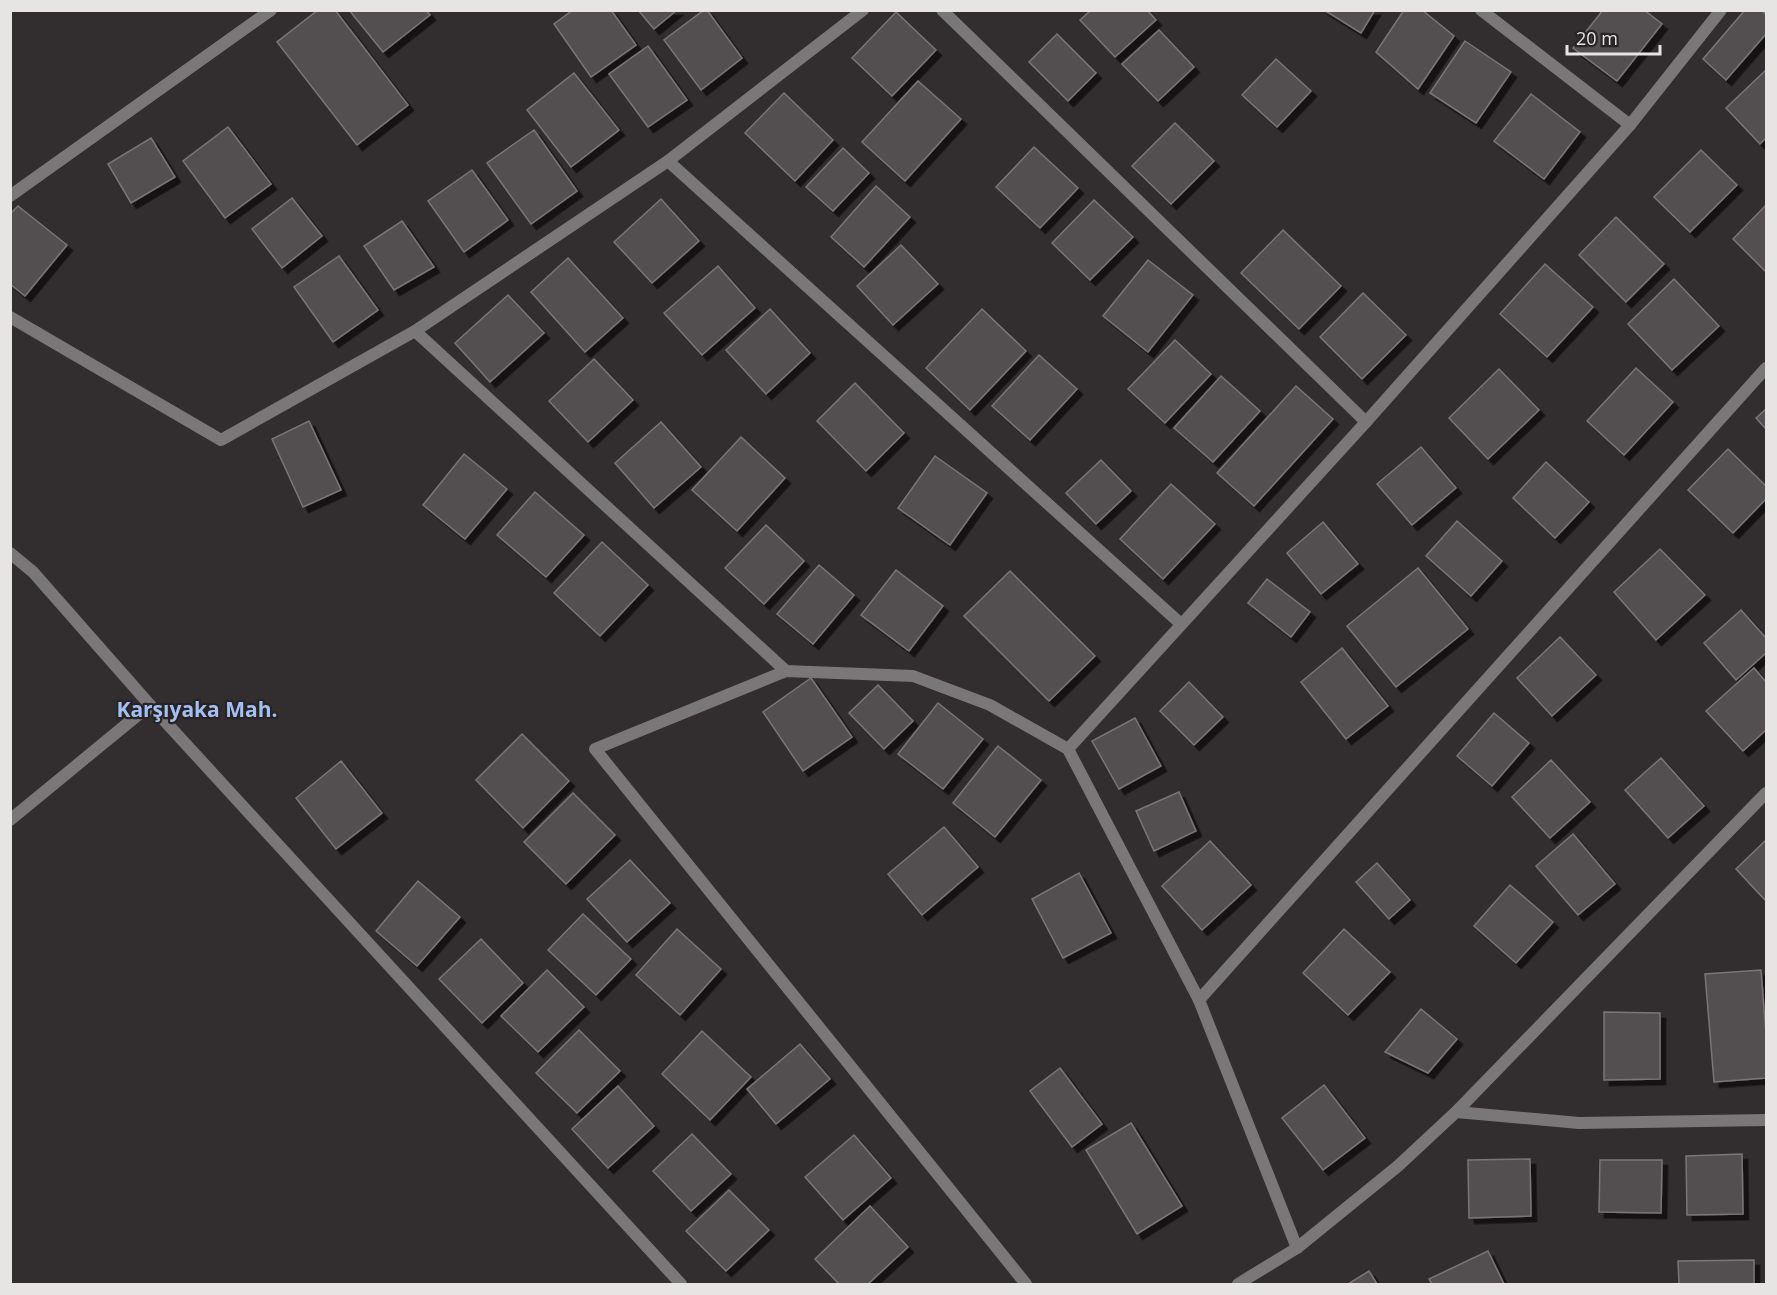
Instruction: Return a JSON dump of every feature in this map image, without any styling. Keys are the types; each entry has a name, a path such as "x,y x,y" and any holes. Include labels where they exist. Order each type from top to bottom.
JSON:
{"street":[{"path":"10,196 271,10"},
{"path":"10,316 221,440 416,331 668,161 863,10"},
{"path":"942,10 1366,422"},
{"path":"1481,10 1630,125"},
{"path":"1068,749 1366,422 1630,125 1721,10"},
{"path":"668,161 1180,624"},
{"path":"416,331 786,671"},
{"path":"1199,999 1767,368"},
{"path":"10,553 33,572 150,705 681,1284"},
{"path":"1026,1284 595,749 786,671 913,676 990,705 1068,749 1199,999 1297,1248"},
{"path":"10,820 150,705"},
{"path":"1238,1284 1297,1248 1398,1166 1455,1112 1767,793"},
{"path":"1455,1112 1579,1124 1767,1120"}],"building":[{"path":"318,10 335,10 408,105 357,145 277,42"},
{"path":"349,10 426,10 430,15 383,52"},
{"path":"573,10 611,10 636,45 591,77 554,24"},
{"path":"638,10 677,10 654,29"},
{"path":"707,10 742,58 701,90 664,40"},
{"path":"1091,10 1147,10 1156,20 1115,57 1080,20"},
{"path":"1324,10 1375,10 1361,33"},
{"path":"1404,10 1422,10 1454,36 1418,89 1376,52"},
{"path":"1603,10 1644,10 1662,24 1617,81 1573,48"},
{"path":"1745,10 1762,10 1766,15 1766,34 1726,80 1703,59"},
{"path":"896,12 936,50 892,96 852,58"},
{"path":"1159,30 1194,67 1158,101 1122,64"},
{"path":"1057,34 1096,73 1068,101 1029,62"},
{"path":"1465,41 1511,72 1476,123 1430,93"},
{"path":"648,46 687,100 648,127 609,74"},
{"path":"1276,59 1311,91 1277,127 1242,95"},
{"path":"1766,70 1766,138 1760,144 1726,108"},
{"path":"574,73 619,130 571,167 527,110"},
{"path":"918,81 961,119 905,181 862,142"},
{"path":"784,93 833,140 795,181 745,133"},
{"path":"1531,94 1580,132 1544,179 1494,141"},
{"path":"1175,123 1214,161 1171,204 1132,166"},
{"path":"228,127 271,184 225,218 183,161"},
{"path":"534,130 577,191 531,224 487,163"},
{"path":"151,138 175,177 131,203 108,164"},
{"path":"1034,147 1078,188 1040,228 996,187"},
{"path":"843,148 869,173 833,211 806,187"},
{"path":"1701,150 1737,185 1690,232 1654,197"},
{"path":"472,170 508,220 464,252 428,201"},
{"path":"876,186 910,217 864,267 831,237"},
{"path":"292,198 322,236 282,268 252,229"},
{"path":"661,199 699,241 652,283 614,242"},
{"path":"1094,200 1133,237 1090,280 1052,243"},
{"path":"1766,205 1766,272 1733,239"},
{"path":"18,206 67,245 25,296 10,284 10,214"},
{"path":"1616,217 1664,264 1626,302 1579,255"},
{"path":"402,221 434,267 394,290 364,246"},
{"path":"1283,230 1341,286 1299,329 1241,273"},
{"path":"901,245 938,284 893,325 857,286"},
{"path":"339,256 378,310 333,342 294,287"},
{"path":"568,258 623,318 585,352 531,292"},
{"path":"1148,260 1193,295 1148,352 1103,316"},
{"path":"1545,264 1593,307 1547,357 1500,314"},
{"path":"718,266 755,308 702,355 664,313"},
{"path":"1674,279 1719,326 1672,370 1628,324"},
{"path":"1363,293 1406,335 1362,379 1320,337"},
{"path":"508,295 544,333 490,382 455,343"},
{"path":"770,309 810,353 766,394 726,350"},
{"path":"982,309 1026,351 970,410 926,368"},
{"path":"1175,340 1211,374 1165,423 1128,389"},
{"path":"1039,355 1077,389 1030,440 992,406"},
{"path":"594,359 633,400 588,442 549,401"},
{"path":"1636,368 1673,402 1624,455 1587,421"},
{"path":"1499,369 1539,410 1488,459 1449,418"},
{"path":"1221,376 1260,411 1213,462 1174,428"},
{"path":"855,383 904,433 866,471 817,421"},
{"path":"1296,386 1333,419 1254,506 1217,473"},
{"path":"1766,409 1766,429 1756,418"},
{"path":"309,421 341,490 303,507 272,439"},
{"path":"661,422 701,467 654,508 615,463"},
{"path":"741,437 785,478 737,531 692,490"},
{"path":"1421,447 1456,488 1412,525 1377,484"},
{"path":"1728,449 1766,486 1766,499 1733,533 1688,490"},
{"path":"464,454 507,489 465,539 423,505"},
{"path":"935,456 987,493 950,545 898,508"},
{"path":"1101,460 1131,491 1096,524 1066,493"},
{"path":"1546,462 1589,502 1555,538 1513,498"},
{"path":"1171,484 1215,524 1163,579 1120,539"},
{"path":"535,492 584,535 546,577 497,535"},
{"path":"1457,521 1502,561 1471,596 1426,556"},
{"path":"1323,522 1358,564 1321,594 1287,553"},
{"path":"766,525 804,561 764,604 725,568"},
{"path":"602,542 648,585 600,636 554,593"},
{"path":"1660,549 1705,595 1656,640 1614,592"},
{"path":"819,565 854,595 813,644 777,614"},
{"path":"1418,568 1468,629 1396,687 1347,626"},
{"path":"896,570 943,606 909,651 861,615"},
{"path":"1010,571 1095,656 1049,701 964,616"},
{"path":"1267,579 1310,612 1291,637 1248,603"},
{"path":"1741,610 1766,638 1766,653 1736,680 1704,643"},
{"path":"1560,637 1596,675 1552,716 1517,678"},
{"path":"1342,648 1388,706 1346,739 1301,682"},
{"path":"1754,668 1766,682 1766,730 1743,751 1706,711"},
{"path":"811,678 852,737 803,771 763,712"},
{"path":"1189,682 1223,717 1194,745 1160,711"},
{"path":"878,685 913,721 884,749 849,713"},
{"path":"938,703 983,739 943,789 898,754"},
{"path":"1494,713 1529,743 1492,786 1457,756"},
{"path":"1135,718 1161,766 1119,789 1092,741"},
{"path":"522,734 569,781 523,828 476,780"},
{"path":"998,746 1041,780 995,837 953,803"},
{"path":"1661,758 1704,806 1668,838 1625,790"},
{"path":"1551,760 1590,802 1550,838 1512,797"},
{"path":"341,761 382,813 336,849 296,798"},
{"path":"1179,792 1196,831 1154,851 1136,811"},
{"path":"573,793 615,835 566,884 524,842"},
{"path":"944,827 978,867 922,915 888,874"},
{"path":"1573,834 1615,884 1578,915 1536,866"},
{"path":"1766,840 1766,901 1736,869"},
{"path":"1210,841 1251,885 1202,930 1162,886"},
{"path":"630,860 670,903 627,942 587,899"},
{"path":"1377,863 1410,900 1389,919 1356,882"},
{"path":"1079,873 1111,933 1063,958 1032,899"},
{"path":"418,881 460,917 417,966 376,931"},
{"path":"1510,885 1553,922 1516,963 1474,926"},
{"path":"583,914 631,959 596,995 548,950"},
{"path":"677,929 721,969 680,1015 636,975"},
{"path":"1344,929 1390,972 1348,1015 1303,973"},
{"path":"481,939 523,983 482,1023 439,979"},
{"path":"547,970 584,1007 538,1052 501,1016"},
{"path":"1761,970 1766,1034 1766,1078 1714,1082 1705,974"},
{"path":"1421,1009 1457,1039 1428,1073 1385,1052"},
{"path":"1604,1012 1660,1013 1660,1079 1604,1080"},
{"path":"579,1030 620,1071 577,1113 536,1073"},
{"path":"702,1031 751,1077 710,1120 662,1074"},
{"path":"800,1044 830,1079 776,1124 747,1089"},
{"path":"1060,1068 1102,1124 1072,1147 1030,1091"},
{"path":"1324,1085 1365,1138 1323,1170 1282,1118"},
{"path":"618,1086 654,1126 608,1168 572,1129"},
{"path":"1131,1123 1182,1206 1137,1234 1086,1150"},
{"path":"692,1134 731,1174 691,1211 653,1171"},
{"path":"854,1135 891,1178 843,1220 805,1177"},
{"path":"1742,1154 1743,1214 1687,1215 1686,1156"},
{"path":"1530,1159 1531,1216 1469,1218 1468,1160"},
{"path":"1600,1160 1662,1160 1661,1213 1599,1212"},
{"path":"729,1190 769,1230 726,1271 686,1231"},
{"path":"870,1206 908,1247 868,1284 839,1284 815,1259"},
{"path":"1488,1251 1504,1284 1432,1284 1429,1279"},
{"path":"1754,1260 1754,1284 1679,1284 1678,1261"},
{"path":"1369,1271 1377,1284 1348,1284"}],"district":[{"name":"Karşıyaka Mah.","path":"197,709"}]}
